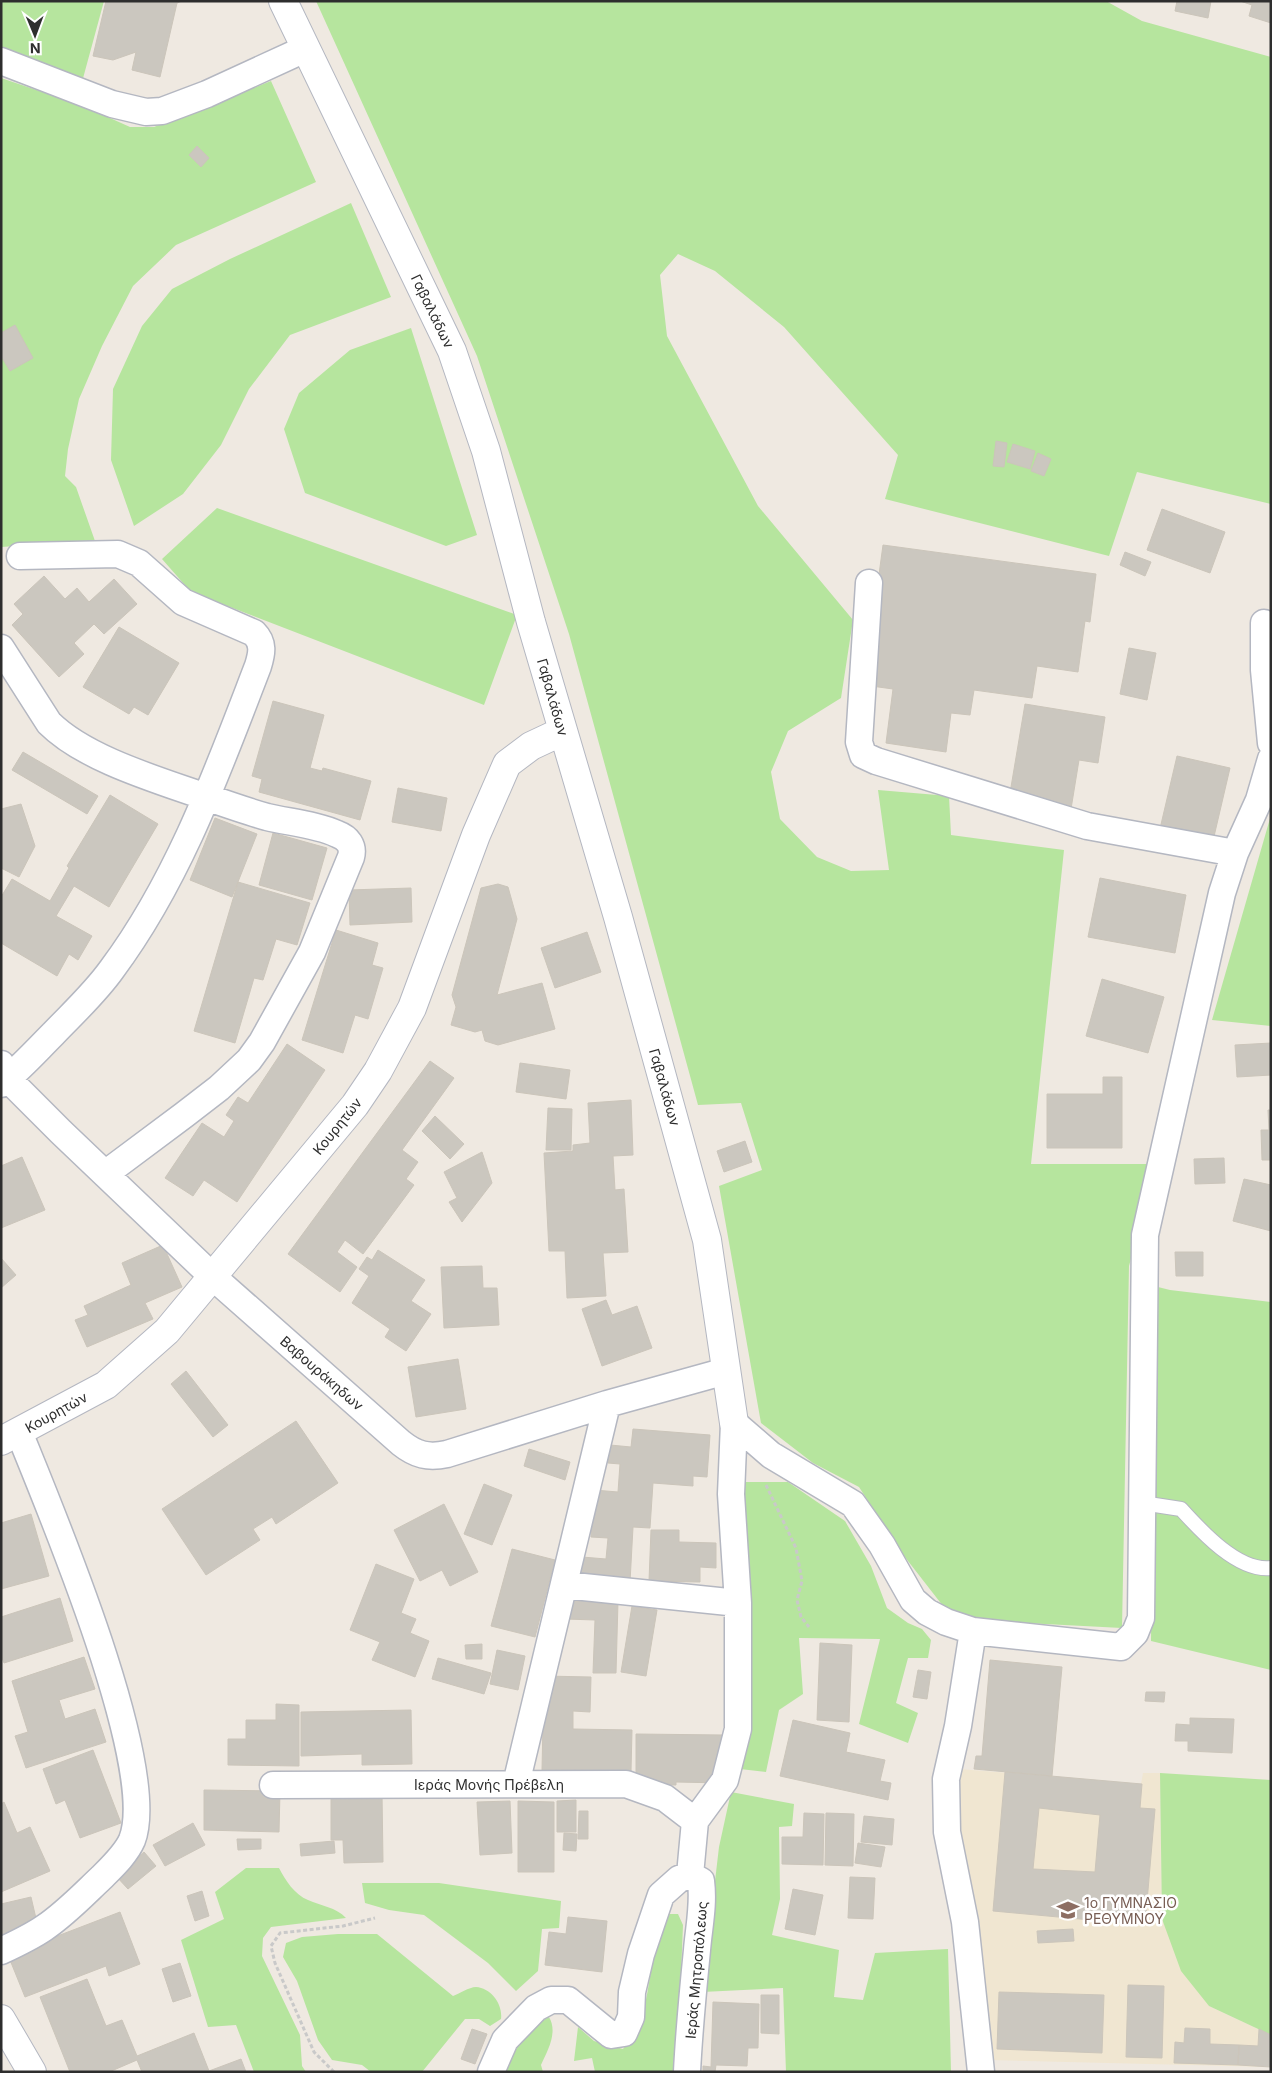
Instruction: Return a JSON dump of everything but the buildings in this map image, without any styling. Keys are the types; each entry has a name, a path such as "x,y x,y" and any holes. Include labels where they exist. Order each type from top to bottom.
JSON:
{"street":[{"name":"Γαβαλάδων","path":"283,1 448,342 465,384 486,451 563,731 618,917 707,1240 734,1423"},
{"path":"1,61 112,104 146,112 162,111 199,97 305,49"},
{"path":"4,1076 87,999 111,971 166,881 206,797 258,666 262,649 260,638 245,628 183,602 139,563 118,554 20,556"},
{"path":"869,584 859,742 863,755 876,761 1087,826 1235,853"},
{"path":"1264,623 1264,670 1271,743"},
{"path":"1,648 42,714 62,735 121,766 174,787 264,816 338,834 352,848 351,858 312,952 262,1042 249,1060 226,1082 184,1116 105,1174"},
{"name":"Κουρητών","path":"10,1437 106,1385 167,1331 355,1105 378,1071 412,1008 476,835 507,764 530,746 563,731"},
{"path":"734,1423 771,1455 853,1504 882,1545 914,1600 927,1612 946,1622 974,1631 1039,1637 1100,1646 1121,1647 1135,1633 1141,1618 1145,1234 1222,893 1235,853 1256,808 1271,759"},
{"name":"Βαβουράκηδων","path":"4,1076 213,1277 401,1443 422,1456 432,1457 447,1454 607,1404 726,1371"},
{"path":"516,1784 607,1404"},
{"path":"491,2072 505,2040 536,2008 551,2000 568,2000 612,2035 624,2033 631,2017 632,1992 641,1954 661,1895 679,1879 690,1875 695,1821 725,1780 738,1728 738,1602 731,1494 734,1423"},
{"path":"1,1951 43,1928 81,1898 127,1849 132,1839 136,1822 136,1803 130,1757 106,1666 61,1539 10,1437"},
{"path":"564,1584 738,1602"},
{"path":"974,1631 958,1726 946,1779 946,1805 947,1832 970,1957 980,2072"},
{"name":"Ιεράς Μονής Πρέβελη","path":"272,1785 626,1784 665,1798 695,1821"},
{"name":"Ιεράς Μητροπόλεως","path":"687,2072 698,1934 704,1901 701,1881 690,1875"},
{"path":"1,2018 32,2072"}],"lane":[{"path":"1142,1503 1181,1509 1206,1538 1241,1561 1264,1569 1271,1568"}],"path":[{"path":"771,1455 759,1471 796,1548 802,1581 797,1600 801,1617 809,1627"},
{"path":"334,2072 314,2052 274,1963 270,1946 280,1933 342,1926 375,1918"}],"shaded area":[{"name":"1ο ΓΥΜΝΑΣΙΟ ΡΕΘΥΜΝΟΥ","path":"959,1769 1141,1784 1143,1773 1160,1773 1162,1919 1209,2006 1271,2035 1271,2067 989,2060 961,1848"}],"green space":[{"path":"1,1 104,1 82,82 1,48"},
{"path":"316,1 1106,1 1142,21 1271,57 1271,504 1137,472 1109,556 885,499 898,455 784,327 715,271 678,254 660,275 667,336 758,506 853,620 841,698 788,731 771,772 780,819 817,857 851,871 889,870 878,790 949,796 951,835 1064,850 1031,1164 1156,1164 1129,1266 1122,1628 984,1621 943,1606 901,1552 859,1487 813,1463 761,1423 719,1186 762,1170 741,1103 698,1105 569,634 477,356"},
{"path":"1,78 81,105 130,127 154,127 271,81 316,182 176,245 133,286 102,346 79,399 68,449 65,476 76,487 95,541 1,547"},
{"path":"351,203 391,297 290,335 249,389 221,445 183,494 134,526 111,460 113,389 142,326 172,289 230,259"},
{"path":"411,328 477,535 446,546 305,493 284,429 299,393 350,350"},
{"path":"217,508 517,615 484,705 191,592 162,559"},
{"path":"1271,815 1271,1026 1212,1020"},
{"path":"1154,1286 1170,1290 1271,1302 1271,1670 1151,1641"},
{"path":"742,1482 788,1482 845,1521 871,1566 887,1608 908,1623 922,1629 931,1640 928,1658 908,1658 896,1703 918,1713 908,1743 859,1724 880,1639 799,1638 803,1694 779,1710 766,1772 740,1769 752,1714"},
{"path":"1160,1773 1271,1780 1271,2035 1209,2006 1181,1971 1162,1919"},
{"path":"731,1792 794,1804 792,1826 779,1827 780,1899 772,1935 839,1950 834,1997 863,2000 875,1953 948,1949 951,2072 786,2072 783,1988 702,1992 719,1847"},
{"path":"246,1868 279,1868 287,1882 303,1898 333,1909 346,1918 271,1927 263,1938 262,1956 300,2035 302,2066 306,2072 254,2072 236,2025 208,2027 181,1940 224,1919 215,1892"},
{"path":"362,1883 439,1883 561,1901 559,1928 542,1929 538,1971 516,1991 488,1963 424,1915 389,1910 365,1903"},
{"path":"668,1914 678,1914 683,1925 677,2072 595,2072 592,2058 574,2061 578,2027 594,2041 623,2049 633,2035 644,2007 658,1935"},
{"path":"338,1934 377,1934 453,1996 473,1987 487,1990 498,2003 501,2019 490,2026 479,2019 465,2019 422,2072 371,2072 362,2065 332,2060 318,2040 297,1981 283,1957 286,1943 302,1937"},
{"path":"549,2017 553,2029 549,2047 541,2065 543,2072 505,2072 517,2047 527,2033"}],"place":[{"name":"1ο ΓΥΜΝΑΣΙΟ ΡΕΘΥΜΝΟΥ","path":"1068,1910"}]}
